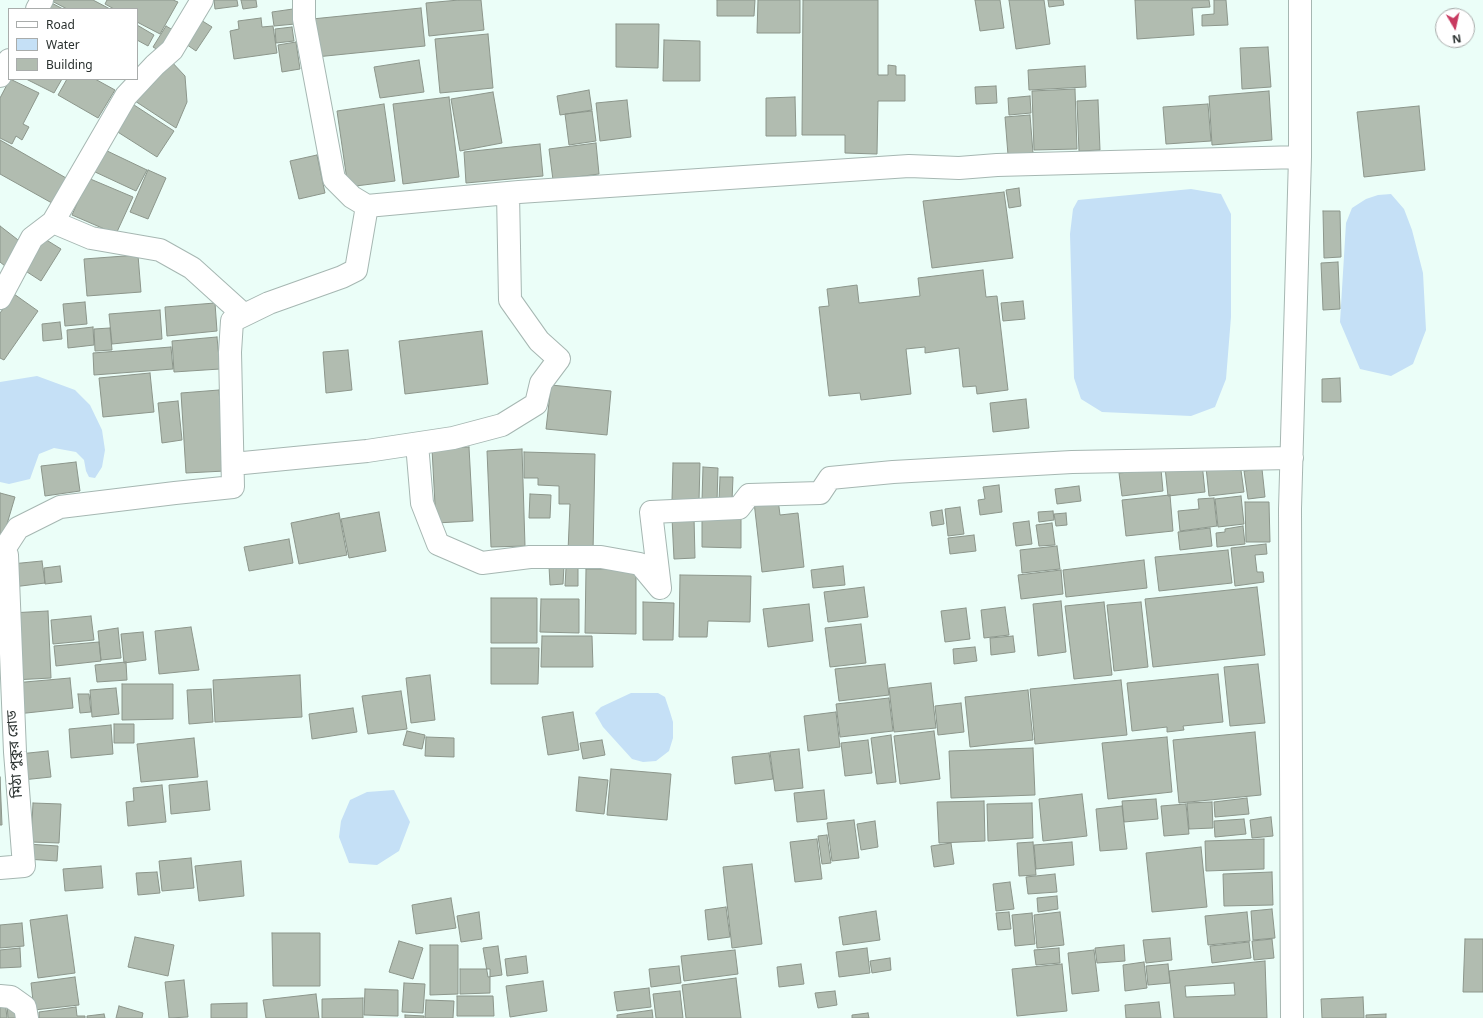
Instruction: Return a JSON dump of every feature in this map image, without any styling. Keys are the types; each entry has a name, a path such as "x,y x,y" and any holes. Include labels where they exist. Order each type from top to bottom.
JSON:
{"street":[{"path":"0,298 32,238 53,222 126,96 155,65 172,50 202,0"},
{"path":"304,0 304,19 334,179 352,197 367,206 508,193 909,166 959,168 997,165 1300,157"},
{"path":"1292,1018 1290,517 1300,157 1300,0"},
{"path":"0,76 8,62"},
{"path":"233,464 367,451 453,438 502,425 536,404 541,384 559,359 539,341 510,300 508,193"},
{"path":"2,550 18,528 60,507 174,492 234,487 230,352 232,321 269,303 342,277 356,270 367,206"},
{"path":"53,222 91,238 160,250 192,268 244,315"},
{"path":"417,444 422,503 438,544 482,563 530,557 601,557 640,564 660,588 651,512 740,508 749,495 820,493 830,478 893,472 1072,462 1292,458"},
{"name":"মিঠা পুকুর রোড","path":"0,868 24,866 15,752 7,555 2,550"},
{"path":"0,996 11,997 25,1007 27,1018"}],"water":[{"path":"1191,189 1221,194 1231,214 1231,317 1226,379 1215,407 1191,416 1102,412 1081,399 1074,378 1070,234 1073,209 1078,200"},
{"path":"1391,194 1404,209 1412,230 1423,273 1426,330 1413,364 1391,376 1360,369 1340,322 1346,223 1352,208 1366,199 1378,195"},
{"path":"37,376 75,390 90,405 102,430 105,450 102,467 95,478 89,477 84,460 76,452 54,448 39,454 30,479 9,484 0,482 0,382"},
{"path":"631,693 658,693 665,697 673,722 673,738 669,751 656,761 643,762 632,759 603,727 595,713 601,707"},
{"path":"394,790 410,822 399,851 377,865 349,863 339,837 341,821 350,800 367,792"}],"building":[{"path":"46,0 61,8 40,8"},
{"path":"50,0 93,0 108,8 65,8"},
{"path":"107,0 173,0 178,2 160,34 138,23 138,8 112,8 105,4"},
{"path":"214,0 237,0 238,6 215,9"},
{"path":"241,0 256,0 257,7 243,9"},
{"path":"481,0 484,30 429,36 426,3"},
{"path":"717,0 755,0 754,16 717,16"},
{"path":"758,0 800,0 800,33 757,33"},
{"path":"803,0 878,0 878,75 888,75 888,65 896,66 896,75 905,75 905,101 878,101 877,154 845,153 845,135 802,135"},
{"path":"975,0 1000,0 1004,28 980,31"},
{"path":"1009,0 1044,0 1050,44 1016,49"},
{"path":"1048,0 1063,0 1064,5 1049,7"},
{"path":"1135,0 1209,0 1210,7 1192,8 1194,35 1137,39"},
{"path":"1214,0 1226,0 1228,25 1202,26 1202,15 1214,14"},
{"path":"421,8 425,46 316,57 312,19"},
{"path":"293,9 295,24 274,26 272,12"},
{"path":"196,17 212,27 196,51 180,40"},
{"path":"261,18 262,27 273,26 277,53 234,59 230,31 239,29 238,21"},
{"path":"616,24 659,24 658,68 616,67"},
{"path":"138,26 154,35 148,46 138,41"},
{"path":"166,26 178,33 165,54 153,47"},
{"path":"292,27 294,41 276,43 275,29"},
{"path":"488,34 493,88 440,93 435,39"},
{"path":"664,40 700,41 700,81 663,81"},
{"path":"296,42 300,69 282,72 278,45"},
{"path":"1268,47 1271,87 1242,89 1240,48"},
{"path":"169,59 185,76 187,102 176,128 135,101"},
{"path":"419,60 424,92 380,98 374,67"},
{"path":"1085,66 1086,87 1029,90 1028,70"},
{"path":"9,80 39,93 23,124 29,127 22,140 16,136 12,144 0,138 0,98"},
{"path":"28,80 61,80 54,93"},
{"path":"66,80 97,80 115,90 98,118 58,95"},
{"path":"996,86 997,103 976,104 975,87"},
{"path":"1075,89 1077,149 1034,150 1032,91"},
{"path":"589,90 592,110 560,115 557,96"},
{"path":"1269,91 1272,140 1212,145 1209,96"},
{"path":"493,92 502,143 460,151 451,99"},
{"path":"1030,96 1031,113 1009,115 1008,98"},
{"path":"449,97 459,177 403,184 393,104"},
{"path":"795,97 796,136 766,136 766,98"},
{"path":"627,100 631,137 600,141 596,103"},
{"path":"1098,100 1100,150 1079,151 1077,101"},
{"path":"131,103 174,131 157,157 113,129"},
{"path":"384,104 395,181 348,187 337,111"},
{"path":"1208,104 1211,141 1166,144 1163,107"},
{"path":"1419,106 1425,170 1364,177 1357,112"},
{"path":"592,111 596,141 569,145 565,114"},
{"path":"1030,115 1033,153 1008,155 1005,117"},
{"path":"0,140 73,182 59,207 0,174"},
{"path":"596,143 599,174 553,180 549,149"},
{"path":"540,144 543,176 466,183 464,152"},
{"path":"103,149 147,170 136,191 93,171"},
{"path":"317,155 325,193 299,199 290,161"},
{"path":"148,170 166,178 148,219 130,212"},
{"path":"88,178 133,197 116,234 72,215"},
{"path":"1019,188 1021,206 1009,208 1006,190"},
{"path":"1004,192 1013,258 932,268 923,201"},
{"path":"1323,211 1340,211 1341,257 1324,258"},
{"path":"0,226 22,243 5,266 0,262"},
{"path":"40,236 61,249 41,281 21,268"},
{"path":"138,255 141,292 87,296 84,259"},
{"path":"1338,262 1340,309 1323,310 1321,263"},
{"path":"983,270 986,297 997,296 1008,390 977,394 976,386 963,387 959,348 925,353 925,347 906,349 911,394 861,400 860,393 829,396 819,307 829,306 827,289 857,285 859,303 920,296 918,278"},
{"path":"14,294 38,311 4,360 0,358 0,313"},
{"path":"1023,301 1025,319 1003,321 1001,303"},
{"path":"85,302 87,324 65,326 63,304"},
{"path":"215,303 217,331 167,336 165,307"},
{"path":"160,310 162,339 112,344 109,314"},
{"path":"60,322 62,339 43,341 42,324"},
{"path":"93,327 94,345 68,348 67,330"},
{"path":"110,328 112,350 95,351 94,329"},
{"path":"482,331 488,384 405,394 399,341"},
{"path":"217,337 220,369 174,372 172,341"},
{"path":"171,347 173,369 94,375 93,353"},
{"path":"348,350 352,390 326,393 323,352"},
{"path":"150,373 154,412 103,417 99,378"},
{"path":"1340,378 1341,402 1322,402 1322,379"},
{"path":"551,385 611,391 607,435 546,429"},
{"path":"219,390 225,471 186,473 181,393"},
{"path":"1026,399 1029,428 993,432 990,403"},
{"path":"178,401 182,440 162,443 158,403"},
{"path":"469,447 473,521 436,523 432,449"},
{"path":"522,449 525,546 491,547 487,451"},
{"path":"524,452 595,454 593,552 568,551 570,504 559,504 559,486 538,485 538,478 524,478"},
{"path":"76,462 80,491 45,496 41,466"},
{"path":"673,463 700,463 699,501 672,500"},
{"path":"1202,463 1205,492 1168,496 1165,467"},
{"path":"1240,463 1244,492 1209,496 1206,467"},
{"path":"703,467 718,468 717,502 702,501"},
{"path":"1161,469 1163,491 1122,496 1119,473"},
{"path":"1262,469 1265,497 1248,499 1244,471"},
{"path":"720,477 733,477 732,501 719,501"},
{"path":"999,485 1002,512 980,515 978,500 985,499 983,487"},
{"path":"1079,486 1081,501 1057,504 1055,489"},
{"path":"0,493 15,497 2,541 0,540"},
{"path":"530,494 551,495 550,518 529,518"},
{"path":"1170,495 1173,531 1126,536 1122,500"},
{"path":"1241,496 1244,524 1218,527 1215,499"},
{"path":"1214,498 1217,526 1180,531 1178,511 1199,509 1198,499"},
{"path":"778,499 780,515 798,513 804,567 762,572 754,502"},
{"path":"1245,502 1269,502 1270,542 1246,542"},
{"path":"960,507 964,534 948,536 945,509"},
{"path":"942,510 944,524 932,526 930,512"},
{"path":"1053,511 1054,520 1039,522 1038,512"},
{"path":"379,512 386,551 349,558 341,519"},
{"path":"339,513 347,555 299,564 291,523"},
{"path":"1066,513 1067,525 1056,526 1054,514"},
{"path":"694,517 695,558 674,559 672,518"},
{"path":"702,518 741,518 741,548 702,547"},
{"path":"1029,521 1032,544 1016,546 1013,523"},
{"path":"1052,523 1055,545 1039,546 1036,525"},
{"path":"1243,526 1245,544 1217,547 1216,533 1225,532 1225,529"},
{"path":"1210,528 1212,546 1180,550 1178,532"},
{"path":"974,535 976,551 950,554 948,538"},
{"path":"289,539 293,563 249,571 244,547"},
{"path":"1266,544 1267,554 1255,555 1257,572 1263,572 1264,582 1235,586 1231,548"},
{"path":"1057,546 1060,569 1022,573 1020,550"},
{"path":"1228,550 1232,583 1159,591 1155,557"},
{"path":"1144,560 1147,588 1066,597 1063,570"},
{"path":"42,561 45,583 13,587 11,564"},
{"path":"60,566 62,582 45,584 44,568"},
{"path":"549,566 564,566 563,584 550,585"},
{"path":"843,566 845,585 813,588 811,570"},
{"path":"566,568 578,568 578,586 565,586"},
{"path":"586,569 636,569 636,634 585,633"},
{"path":"1061,570 1063,594 1021,599 1018,575"},
{"path":"680,575 751,576 750,622 708,621 707,637 679,637"},
{"path":"864,587 868,617 828,622 824,592"},
{"path":"1257,587 1265,655 1153,667 1145,599"},
{"path":"491,598 537,598 537,643 491,643"},
{"path":"541,599 579,599 579,633 540,632"},
{"path":"1061,601 1066,652 1038,656 1033,604"},
{"path":"643,602 674,603 673,640 643,640"},
{"path":"1104,602 1112,675 1074,679 1065,606"},
{"path":"1141,602 1148,667 1114,671 1107,605"},
{"path":"809,604 813,641 768,647 763,609"},
{"path":"1005,607 1009,635 984,638 981,610"},
{"path":"966,608 970,639 945,642 941,611"},
{"path":"48,611 51,678 13,680 10,613"},
{"path":"91,616 94,640 53,644 51,620"},
{"path":"861,624 866,663 830,667 825,628"},
{"path":"191,627 199,670 159,674 155,631"},
{"path":"118,628 121,658 101,660 98,631"},
{"path":"143,632 146,660 124,663 121,634"},
{"path":"542,636 592,636 593,667 541,667"},
{"path":"1013,636 1015,652 991,655 990,638"},
{"path":"99,642 101,661 56,666 54,646"},
{"path":"975,647 977,661 954,664 953,649"},
{"path":"491,648 539,648 538,684 491,684"},
{"path":"126,662 127,680 97,682 95,665"},
{"path":"885,664 889,695 839,701 835,669"},
{"path":"1258,664 1265,723 1230,726 1224,667"},
{"path":"1218,674 1223,722 1183,726 1184,730 1167,732 1167,727 1132,731 1127,683"},
{"path":"300,675 302,717 215,722 213,680"},
{"path":"430,675 435,720 411,723 406,678"},
{"path":"70,678 73,708 17,714 14,683"},
{"path":"1121,680 1127,735 1035,744 1030,689"},
{"path":"931,683 936,728 894,732 889,688"},
{"path":"122,684 173,684 173,719 122,720"},
{"path":"116,688 119,714 92,717 90,690"},
{"path":"211,689 213,722 189,724 187,690"},
{"path":"1028,690 1033,740 970,747 965,697"},
{"path":"401,691 407,729 368,734 362,696"},
{"path":"78,694 89,694 91,712 80,713"},
{"path":"889,698 893,731 840,737 836,704"},
{"path":"961,703 964,732 938,735 935,706"},
{"path":"353,708 357,732 312,739 309,714"},
{"path":"573,712 579,750 548,755 542,717"},
{"path":"836,712 840,747 808,751 804,716"},
{"path":"114,724 134,724 134,743 114,743"},
{"path":"111,725 113,754 71,758 69,729"},
{"path":"407,731 425,735 422,749 403,745"},
{"path":"934,731 940,779 900,784 894,736"},
{"path":"1255,732 1261,795 1179,803 1173,740"},
{"path":"891,735 896,782 877,784 871,738"},
{"path":"426,737 454,738 454,757 425,756"},
{"path":"1167,737 1172,792 1108,799 1102,743"},
{"path":"194,738 198,777 141,782 137,744"},
{"path":"602,740 605,755 583,759 580,743"},
{"path":"868,740 872,773 845,776 841,743"},
{"path":"1033,748 1035,795 951,798 949,751"},
{"path":"799,749 803,788 775,791 770,752"},
{"path":"48,751 51,777 22,780 19,754"},
{"path":"769,753 773,779 735,784 732,757"},
{"path":"611,769 671,774 667,820 607,815"},
{"path":"0,777 2,825 0,825"},
{"path":"579,777 608,780 604,814 576,811"},
{"path":"207,781 210,810 171,814 169,785"},
{"path":"162,785 166,822 128,826 126,802 134,801 133,788"},
{"path":"824,790 827,819 797,822 794,793"},
{"path":"1082,794 1087,836 1043,841 1039,799"},
{"path":"1247,798 1249,814 1215,817 1214,802"},
{"path":"1156,799 1158,819 1124,822 1122,801"},
{"path":"984,801 985,841 939,843 937,802"},
{"path":"1212,802 1213,828 1189,829 1187,803"},
{"path":"33,803 61,804 59,843 31,842"},
{"path":"1032,803 1033,838 988,841 987,804"},
{"path":"1186,804 1189,834 1164,836 1161,806"},
{"path":"1122,806 1127,849 1100,851 1096,809"},
{"path":"1271,817 1273,836 1252,838 1250,820"},
{"path":"1244,819 1246,834 1215,837 1214,821"},
{"path":"854,820 859,858 832,861 827,823"},
{"path":"875,821 878,847 861,850 857,824"},
{"path":"827,835 831,863 822,864 818,836"},
{"path":"817,839 822,879 795,882 790,842"},
{"path":"1264,839 1264,869 1206,871 1205,841"},
{"path":"1033,842 1036,875 1019,876 1017,843"},
{"path":"1072,842 1074,865 1036,869 1034,845"},
{"path":"951,843 954,864 934,867 931,846"},
{"path":"27,844 58,846 57,861 26,859"},
{"path":"1201,847 1207,907 1152,912 1146,853"},
{"path":"191,858 194,888 162,891 159,861"},
{"path":"241,861 244,896 199,901 195,866"},
{"path":"752,864 762,944 732,948 723,867"},
{"path":"101,866 103,888 65,891 63,869"},
{"path":"157,872 160,893 138,895 136,873"},
{"path":"1272,872 1273,905 1224,906 1223,874"},
{"path":"1055,874 1057,892 1028,894 1026,877"},
{"path":"1010,882 1014,909 996,911 993,884"},
{"path":"1057,896 1058,909 1038,912 1037,898"},
{"path":"451,898 456,928 416,934 412,905"},
{"path":"726,907 730,937 708,940 705,910"},
{"path":"1272,909 1275,938 1253,940 1251,911"},
{"path":"876,911 880,940 843,945 839,917"},
{"path":"479,912 482,939 461,942 457,916"},
{"path":"1009,912 1011,929 998,930 996,913"},
{"path":"1060,912 1064,945 1037,948 1034,915"},
{"path":"1247,912 1250,941 1208,945 1205,916"},
{"path":"1032,913 1035,944 1015,946 1012,915"},
{"path":"67,915 75,973 38,978 30,920"},
{"path":"22,923 24,946 0,948 0,925"},
{"path":"272,933 320,933 320,986 273,986"},
{"path":"135,937 174,945 168,976 128,967"},
{"path":"1170,938 1172,960 1146,963 1143,940"},
{"path":"1272,939 1274,958 1254,960 1252,941"},
{"path":"1465,939 1483,939 1483,992 1463,992"},
{"path":"399,941 423,948 413,979 389,972"},
{"path":"1249,942 1251,958 1212,963 1210,946"},
{"path":"430,945 458,945 458,994 430,995"},
{"path":"1124,945 1125,961 1097,963 1095,948"},
{"path":"498,946 502,975 488,977 483,948"},
{"path":"20,948 21,967 0,968 0,950"},
{"path":"867,948 870,973 839,977 836,952"},
{"path":"1059,948 1060,963 1036,965 1034,950"},
{"path":"735,950 738,974 684,981 681,956"},
{"path":"1094,950 1099,991 1072,994 1068,953"},
{"path":"526,956 528,973 507,976 505,959"},
{"path":"890,958 891,970 872,973 870,961"},
{"path":"1265,961 1267,1018 1174,1018 1169,971","holes":["1234,983 1235,995 1186,997 1185,986"]},
{"path":"1144,962 1147,988 1125,991 1123,965"},
{"path":"801,964 804,984 779,987 777,967"},
{"path":"1062,964 1067,1011 1017,1016 1012,969"},
{"path":"1168,964 1170,983 1148,985 1146,966"},
{"path":"679,966 681,983 651,987 649,969"},
{"path":"460,969 490,969 490,993 460,994"},
{"path":"75,977 79,1005 34,1010 31,983"},
{"path":"736,978 741,1018 686,1018 682,985"},
{"path":"184,980 188,1017 169,1018 165,982"},
{"path":"543,981 547,1011 510,1017 506,986"},
{"path":"404,983 425,984 423,1013 402,1012"},
{"path":"649,988 651,1007 617,1011 614,992"},
{"path":"365,989 398,990 398,1016 364,1015"},
{"path":"680,991 683,1018 656,1018 653,994"},
{"path":"835,991 837,1005 818,1008 815,993"},
{"path":"316,994 319,1018 266,1018 263,1000"},
{"path":"457,996 493,996 494,1016 457,1016"},
{"path":"1363,997 1364,1018 1322,1018 1321,999"},
{"path":"363,998 363,1018 322,1018 322,999"},
{"path":"0,1000 5,1000 7,1018 0,1018"},
{"path":"426,1000 454,1001 453,1018 425,1018"},
{"path":"1159,1002 1161,1018 1126,1018 1125,1005"},
{"path":"247,1003 247,1018 211,1018 211,1004"},
{"path":"7,1004 20,1018 8,1018"},
{"path":"119,1006 143,1013 142,1018 116,1018"},
{"path":"76,1007 77,1016 85,1016 85,1018 39,1018 39,1012"},
{"path":"652,1010 653,1018 617,1018 617,1015"},
{"path":"868,1013 869,1018 852,1018 852,1015"},
{"path":"104,1014 105,1018 87,1018 87,1016"},
{"path":"1386,1014 1386,1018 1366,1018 1366,1015"},
{"path":"405,1015 424,1016 424,1018 405,1018"}]}
